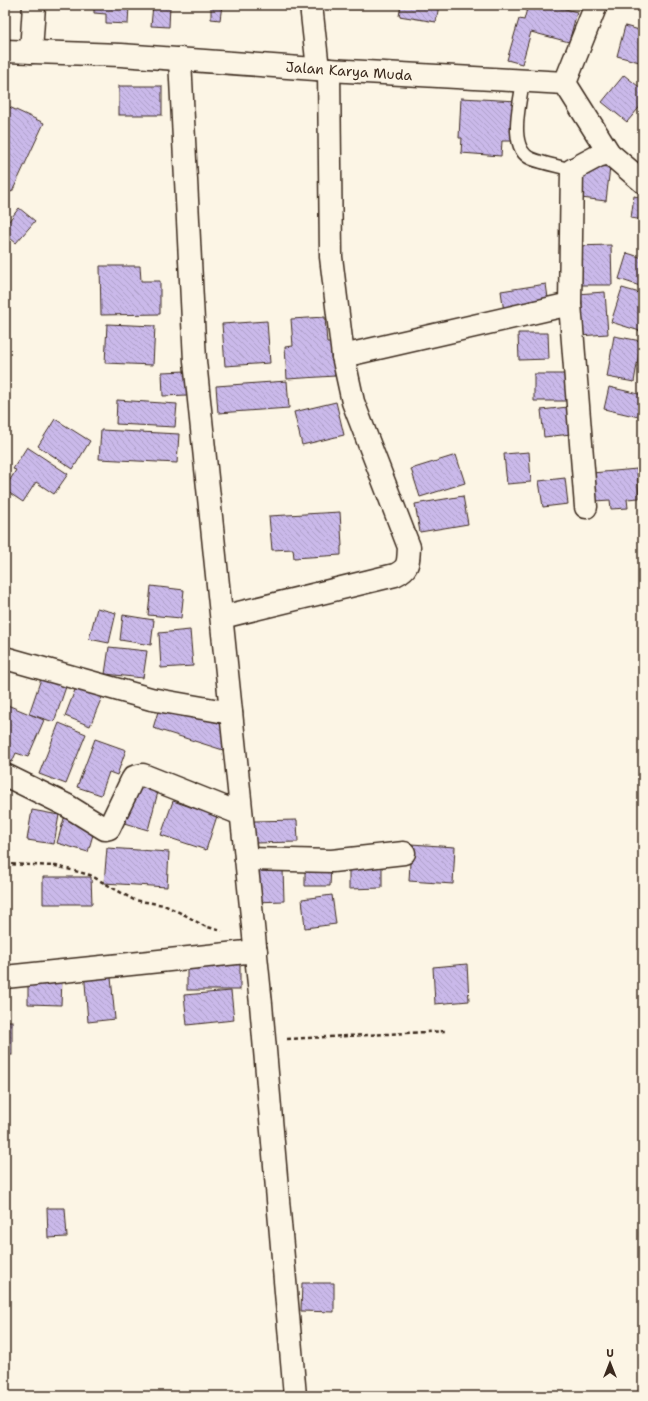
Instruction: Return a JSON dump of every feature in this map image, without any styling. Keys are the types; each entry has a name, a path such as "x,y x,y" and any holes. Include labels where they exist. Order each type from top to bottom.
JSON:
{"street":[{"path":"31,52 34,5"},
{"path":"222,617 395,575 406,568 408,562 409,547 353,402 343,356 331,257 324,70 311,5"},
{"path":"596,5 565,83 609,153 643,182"},
{"name":"Jalan Karya Muda","path":"5,51 180,59 324,70 565,83"},
{"path":"180,59 195,361 255,942 295,1396"},
{"path":"586,508 570,304 572,170 598,156 609,153"},
{"path":"343,356 570,304"},
{"path":"5,658 151,699 231,713"},
{"path":"5,775 66,805 105,829 109,828 132,780 139,775 144,775 242,814"},
{"path":"246,859 332,861 404,853"},
{"path":"5,977 255,942"}],"lane":[{"path":"523,81 516,132 518,143 523,153 532,159 572,170"}],"path":[{"path":"5,864 56,866 90,875 134,900 164,905 204,926 224,931 255,942"},
{"path":"264,1041 447,1031"}],"building":[{"path":"94,5 129,5 128,24 106,23 106,14 94,13"},
{"path":"153,5 170,5 169,27 151,26"},
{"path":"200,5 222,5 220,20 211,19 211,7"},
{"path":"329,5 362,5 362,9 329,9"},
{"path":"401,5 439,5 436,22 399,16"},
{"path":"528,5 550,5 577,12 569,42 531,32 522,64 507,60 519,19 524,20"},
{"path":"625,26 643,31 643,63 617,56"},
{"path":"624,75 643,90 643,103 627,122 602,102"},
{"path":"119,86 162,86 162,115 119,115"},
{"path":"461,98 518,101 515,141 502,141 501,156 461,153 462,138 459,138"},
{"path":"5,105 44,123 12,192 5,189"},
{"path":"585,165 610,167 606,201 581,198"},
{"path":"634,196 643,198 643,220 631,218"},
{"path":"19,208 35,221 16,243 5,234 5,226"},
{"path":"611,245 612,285 575,285 574,246"},
{"path":"627,253 643,258 643,287 619,279"},
{"path":"100,266 140,266 141,281 160,281 160,314 101,315"},
{"path":"546,284 549,305 504,312 501,291"},
{"path":"622,288 643,294 643,332 611,322"},
{"path":"605,292 608,334 579,336 576,294"},
{"path":"325,317 327,343 333,343 335,376 287,379 285,347 293,346 291,319"},
{"path":"267,321 270,363 225,366 222,324"},
{"path":"107,324 155,326 153,365 105,363"},
{"path":"518,333 548,333 549,359 519,360"},
{"path":"614,336 641,341 634,382 607,377"},
{"path":"186,371 187,395 163,396 162,372"},
{"path":"534,374 565,374 566,401 534,401"},
{"path":"287,381 289,408 218,413 216,386"},
{"path":"609,387 643,395 643,418 604,409"},
{"path":"117,400 177,404 175,427 116,424"},
{"path":"336,402 344,435 302,445 294,412"},
{"path":"568,407 571,434 544,437 541,410"},
{"path":"55,419 90,441 73,469 38,446"},
{"path":"101,430 179,434 177,463 99,459"},
{"path":"27,447 68,474 54,494 36,482 23,502 5,490 5,488 16,470 13,469"},
{"path":"529,452 531,482 507,484 504,454"},
{"path":"456,455 465,483 420,497 411,469"},
{"path":"637,469 639,498 627,499 628,508 611,509 610,500 595,501 592,473"},
{"path":"565,478 568,504 543,507 539,481"},
{"path":"463,496 468,524 420,532 415,504"},
{"path":"340,512 342,546 341,555 294,558 293,549 272,550 269,516"},
{"path":"151,586 184,590 181,618 148,615"},
{"path":"97,608 116,613 109,643 89,639"},
{"path":"123,615 154,620 151,645 120,640"},
{"path":"190,630 193,666 161,668 159,633"},
{"path":"109,647 147,651 143,678 105,674"},
{"path":"44,670 69,678 54,722 29,714"},
{"path":"78,682 104,692 90,726 65,716"},
{"path":"5,704 44,720 28,757 16,753 12,762 5,759"},
{"path":"160,705 231,727 223,750 153,728"},
{"path":"59,723 86,734 66,784 39,774"},
{"path":"95,739 126,750 117,775 109,772 101,795 77,787"},
{"path":"136,781 159,788 148,830 124,823"},
{"path":"173,801 217,816 206,850 161,835"},
{"path":"32,810 59,815 54,844 27,840"},
{"path":"65,815 96,824 88,852 57,843"},
{"path":"297,820 298,842 254,843 254,821"},
{"path":"411,844 455,847 453,884 409,881"},
{"path":"107,848 169,852 167,887 104,883"},
{"path":"382,866 382,888 349,889 349,868"},
{"path":"305,867 331,867 330,886 305,886"},
{"path":"283,869 284,901 254,902 254,870"},
{"path":"43,877 91,877 92,904 43,904"},
{"path":"332,895 336,924 305,928 302,899"},
{"path":"187,961 240,961 240,990 187,990"},
{"path":"467,964 469,1001 435,1004 433,967"},
{"path":"110,967 115,1019 88,1022 84,970"},
{"path":"28,977 62,978 61,1005 28,1004"},
{"path":"5,986 7,986 7,1014 5,1014"},
{"path":"231,991 234,1020 187,1025 184,995"},
{"path":"5,1021 12,1021 12,1055 5,1055"},
{"path":"47,1208 65,1208 67,1237 48,1238"},
{"path":"302,1283 334,1283 334,1312 301,1311"}]}
